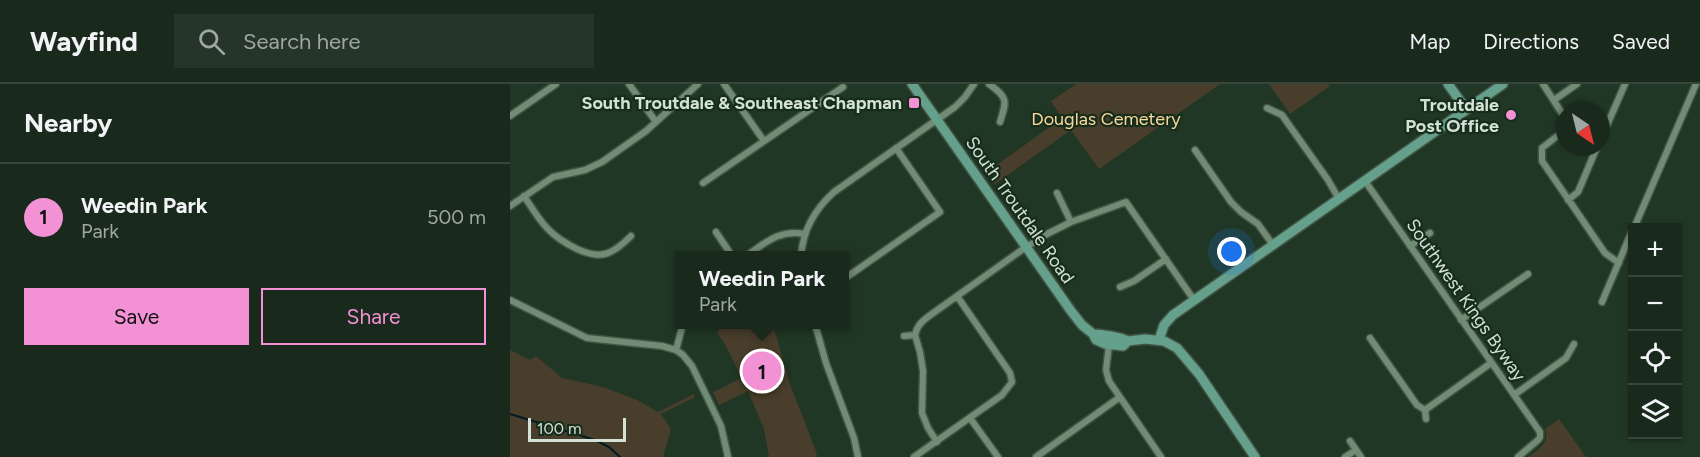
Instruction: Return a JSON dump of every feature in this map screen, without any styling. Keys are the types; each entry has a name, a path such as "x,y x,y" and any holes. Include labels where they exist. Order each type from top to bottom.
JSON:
{"main road":[{"name":"South Troutdale Road","path":"912,84 1078,321 1093,334 1096,340 1109,345"},
{"path":"1448,84 1466,109"},
{"path":"1159,340 1161,329 1168,320 1194,300 1503,84"},
{"path":"1093,334 1128,341 1159,340 1177,348 1188,360 1256,457"},
{"path":"1109,345 1123,346 1128,341"}],"street":[{"path":"510,116 556,84"},
{"path":"629,84 656,122"},
{"path":"510,206 553,177 594,166 656,122 698,84"},
{"path":"724,84 764,141"},
{"path":"802,251 804,234 812,217 827,198 960,102 974,84"},
{"path":"989,84 1005,99 1006,105 1000,122"},
{"path":"1543,84 1556,103"},
{"path":"1554,100 1577,84"},
{"path":"1610,117 1624,84"},
{"path":"1636,223 1696,84"},
{"path":"703,183 843,87"},
{"path":"1268,108 1282,115 1339,199"},
{"path":"1556,137 1542,148 1541,158 1605,253 1619,263"},
{"path":"849,276 940,212 896,148"},
{"path":"1195,150 1230,202 1258,224 1273,245"},
{"path":"1568,200 1578,192 1593,156"},
{"name":"Southwest Kings Byway","path":"1365,181 1536,427 1540,436 1518,457"},
{"path":"1057,193 1071,222"},
{"path":"524,196 553,235 562,242 590,255 599,256 613,251 631,236"},
{"path":"937,442 922,413 922,362 915,335 916,328 920,322 1049,233 1071,222 1126,202 1194,300"},
{"path":"716,232 729,251"},
{"path":"752,251 774,236 797,232 804,234"},
{"path":"1410,246 1430,233"},
{"path":"1602,302 1628,241"},
{"path":"1120,287 1134,281 1166,259"},
{"path":"1461,320 1528,274"},
{"path":"914,457 1002,395 1015,381 957,296"},
{"path":"510,300 587,338 662,346 676,350 692,366 721,426 728,457"},
{"path":"676,350 682,329"},
{"path":"816,329 826,363 852,430 858,457"},
{"path":"903,336 915,335"},
{"path":"1370,338 1416,405 1425,410"},
{"path":"1515,395 1566,358 1574,344"},
{"path":"1109,345 1107,375 1161,457"},
{"path":"1425,410 1491,363"},
{"path":"1036,457 1120,397"},
{"path":"1425,410 1426,419"},
{"path":"970,418 998,457"},
{"path":"1350,441 1361,457"},
{"path":"1345,457 1356,450"}],"green space":[{"name":"Douglas Cemetery","path":"1076,84 1220,84 1099,169 1071,130 995,184 986,173 1062,118 1051,101"},
{"path":"1269,84 1328,84 1330,86 1290,114"},
{"path":"719,329 774,329 789,382 817,457 769,457 764,429 748,391 719,405 713,392 742,378 717,333"},
{"path":"510,350 530,360 536,356 562,378 603,387 637,400 658,412 694,394 695,397 661,414 671,429 663,457 510,457"},
{"path":"1559,419 1586,457 1528,457 1545,442 1545,429"}],"waterway":[{"path":"510,414 595,440 609,447 620,457"}],"place":[{"name":"South Troutdale & Southeast Chapman","path":"914,103"},
{"name":"Troutdale Post Office","path":"1511,115"},
{"name":"Weedin Park","path":"762,371"}]}
